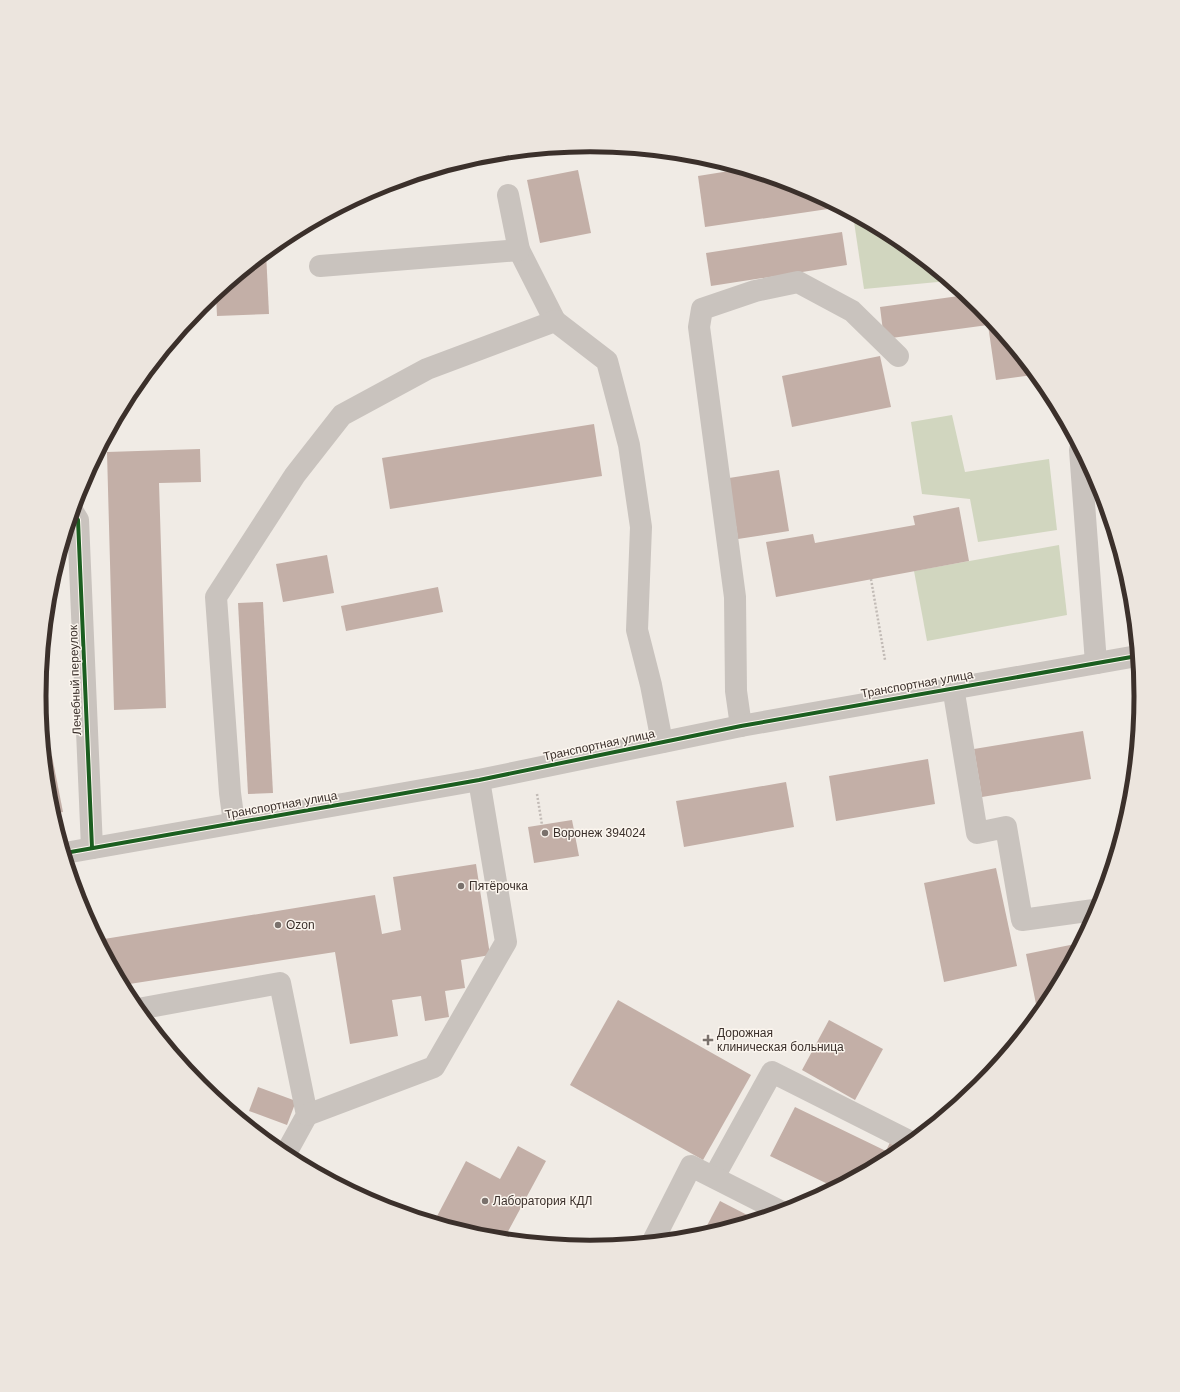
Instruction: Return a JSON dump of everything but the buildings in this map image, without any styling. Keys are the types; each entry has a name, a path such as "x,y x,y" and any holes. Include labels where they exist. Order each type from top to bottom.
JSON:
{"street":[{"path":"508,195 519,250 555,321 607,361 629,445 641,527 637,630 651,685 662,742"},
{"path":"320,266 519,250"},
{"path":"741,726 736,691 735,597 699,327 702,310 755,291 798,282 852,311 898,356"},
{"path":"234,823 230,793 216,597 295,475 342,414 426,369 555,321"},
{"path":"1081,461 1096,662"},
{"name":"Лечебный переулок","path":"76,517 78,520 92,848"},
{"name":"Транспортная улица","path":"70,853 479,780 741,726 1133,657"},
{"path":"953,688 977,833 1006,827 1022,920 1090,911"},
{"path":"307,1115 434,1067 506,942 479,780"},
{"path":"145,1009 280,983 307,1115 289,1148"},
{"path":"714,1177 772,1072 905,1139"},
{"path":"656,1236 691,1166 774,1208"}],"path":[{"path":"871,579 885,660"},
{"path":"539,803 542,825"}],"green space":[{"path":"854,221 892,244 921,264 942,282 864,289"},
{"path":"952,415 965,472 1049,459 1057,530 978,542 970,499 922,494 911,422"},
{"path":"1059,545 1067,615 927,641 914,571"}],"cycle path":[{"path":"76,517 78,520 92,848"},
{"path":"69,852 479,780 741,726 1133,657"}],"place":[{"name":"Воронеж 394024","path":"545,833"},
{"name":"Пятёрочка","path":"461,886"},
{"name":"Ozon","path":"278,925"},
{"name":"Дорожная клиническая больница","path":"708,1040"},
{"name":"Лаборатория КДЛ","path":"485,1201"}]}
